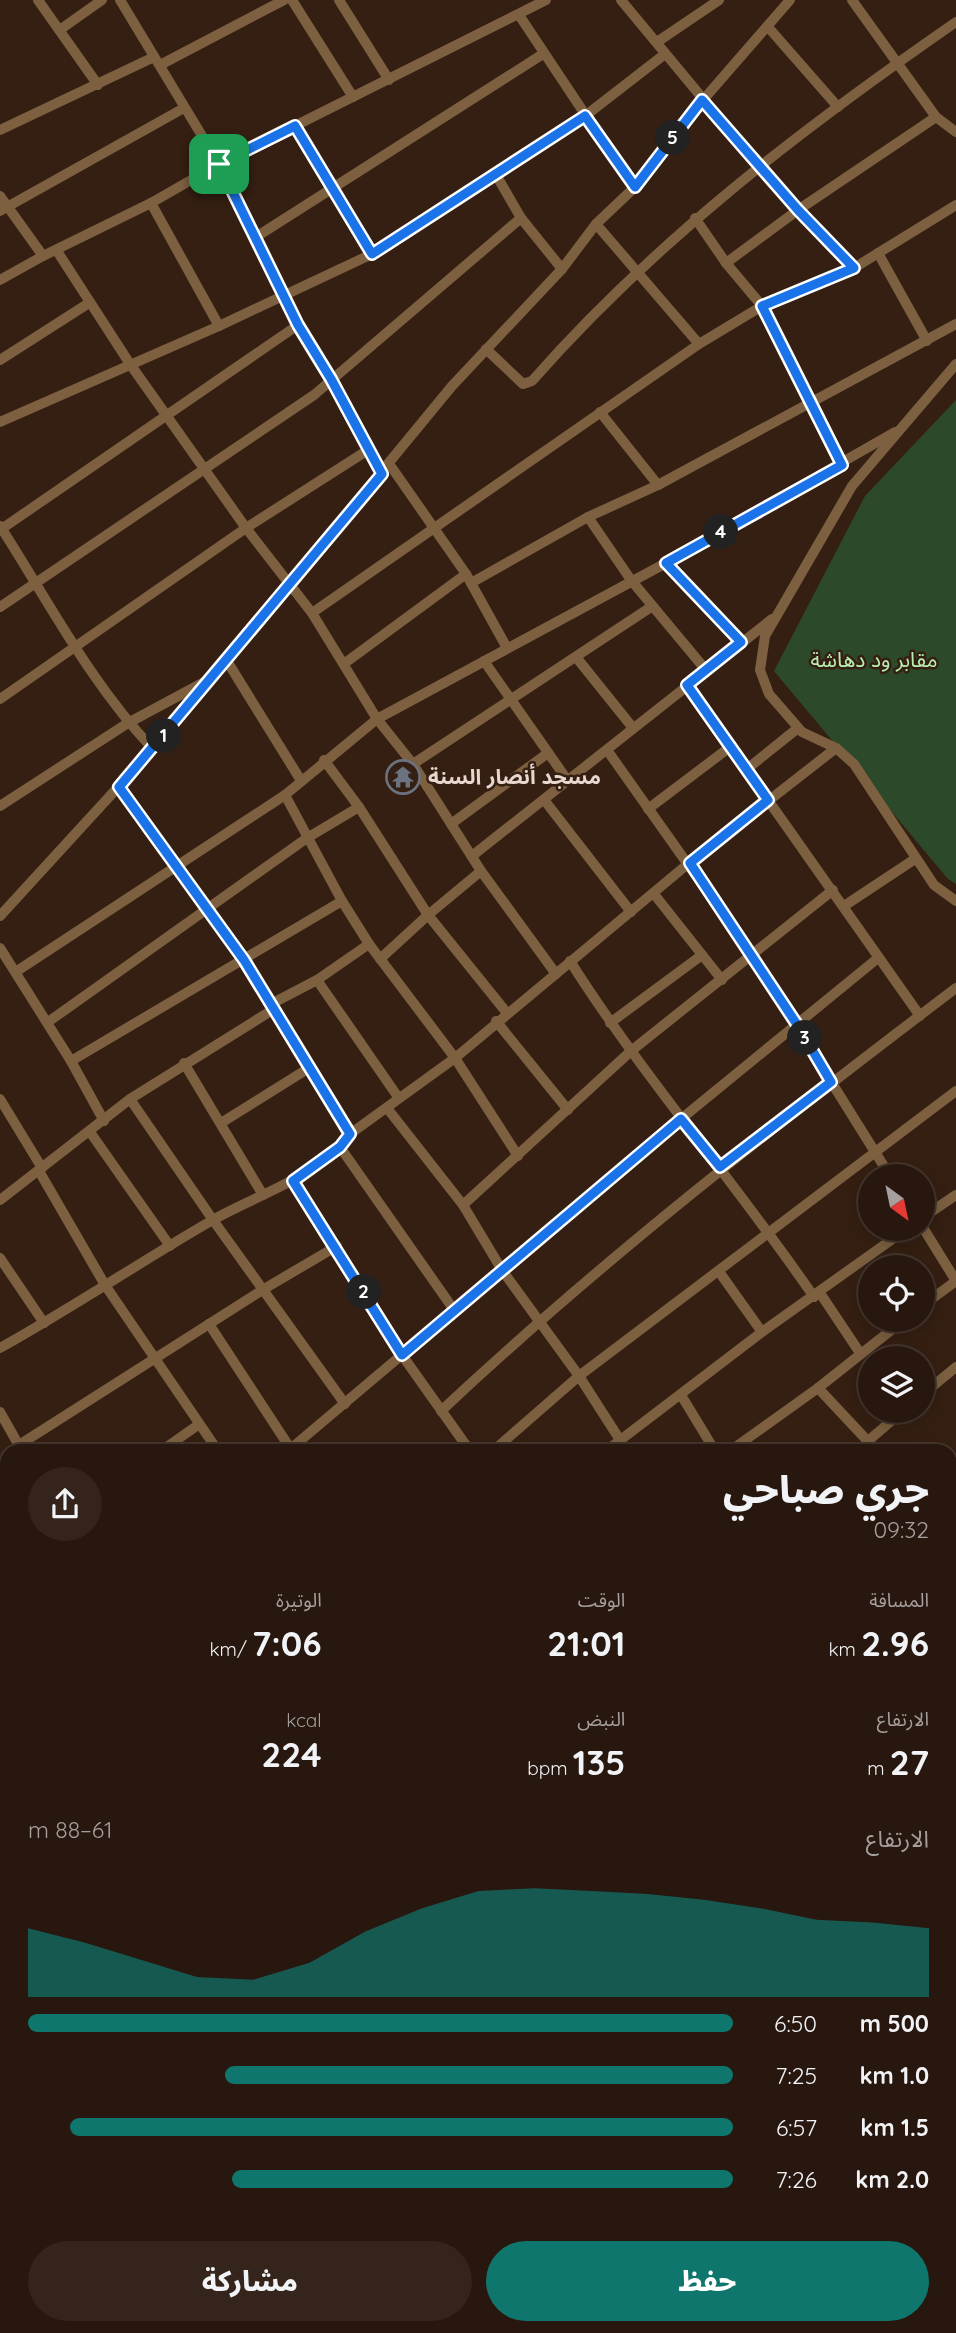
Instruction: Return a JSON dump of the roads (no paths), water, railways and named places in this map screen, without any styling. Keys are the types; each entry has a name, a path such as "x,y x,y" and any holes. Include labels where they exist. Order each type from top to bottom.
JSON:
{"street":[{"path":"38,0 98,85"},
{"path":"61,29 102,0"},
{"path":"120,0 219,164 298,325 331,379 382,474"},
{"path":"0,130 157,61 284,0"},
{"path":"292,0 353,97"},
{"path":"339,0 389,80"},
{"path":"621,0 758,165 854,268"},
{"path":"657,42 719,0"},
{"path":"0,916 153,749 486,349 562,269 596,224 635,187 702,100 790,0"},
{"path":"868,0 855,4 936,117 956,132"},
{"path":"0,280 151,203 219,164 519,15 541,1"},
{"path":"519,15 635,187"},
{"path":"486,349 523,384 532,381 636,270 695,218 758,165 897,62 956,22"},
{"path":"768,27 838,107"},
{"path":"256,237 543,54"},
{"path":"0,422 219,326 372,254 585,116 665,54"},
{"path":"4,209 184,108"},
{"path":"726,263 798,210 936,117"},
{"path":"295,126 372,254"},
{"path":"495,173 520,218 562,269"},
{"path":"0,196 4,209 43,256"},
{"path":"151,203 219,326"},
{"path":"312,613 699,344 762,306 854,268 956,205"},
{"path":"0,607 314,395 520,218"},
{"path":"695,218 726,263 762,306 842,465"},
{"path":"596,224 699,344"},
{"path":"57,251 89,303 203,469 312,613 377,719 413,764 481,871 556,974"},
{"path":"878,253 927,341"},
{"path":"0,360 89,303"},
{"path":"345,663 468,578 658,485 956,324"},
{"path":"153,749 128,723 75,646 1,528 165,413 298,325"},
{"path":"956,363 852,486 774,618 762,651 762,682 778,708 798,728 836,748 853,764 936,887 956,901"},
{"path":"600,412 658,485"},
{"path":"17,971 285,795 300,779 377,719 666,563 842,465 895,432"},
{"path":"0,699 246,528 368,450"},
{"path":"390,465 468,578 507,648"},
{"path":"588,517 651,607 705,670"},
{"path":"666,563 741,642"},
{"path":"413,764 651,607"},
{"path":"472,856 774,618"},
{"path":"576,657 633,728"},
{"path":"228,661 300,779"},
{"path":"484,661 568,782"},
{"path":"0,806 128,723 214,677"},
{"path":"687,685 920,1016"},
{"path":"747,769 798,728"},
{"path":"648,808 730,747"},
{"path":"0,1348 213,1220 293,1181 340,1147 350,1134 398,1097 455,1058 496,1021 690,863 768,800 804,776 836,748"},
{"path":"607,750 690,863 752,955 882,1164"},
{"path":"451,824 548,753"},
{"path":"324,760 359,807 428,915 507,1013"},
{"path":"119,787 244,960 350,1134"},
{"path":"285,795 342,901 369,944 455,1058 518,1156"},
{"path":"545,801 631,912"},
{"path":"48,1022 307,838 359,807"},
{"path":"844,906 915,859"},
{"path":"380,959 481,871"},
{"path":"463,1205 631,1051 833,890"},
{"path":"654,894 722,980"},
{"path":"71,1061 342,901"},
{"path":"0,1200 131,1099 369,944"},
{"path":"0,948 48,1022 104,1121"},
{"path":"610,1023 702,955"},
{"path":"297,1444 681,1119 878,958"},
{"path":"570,961 610,1023 681,1119 858,1350"},
{"path":"317,980 398,1097"},
{"path":"441,1412 539,1319 720,1167 956,988"},
{"path":"496,1021 568,1110"},
{"path":"184,1063 263,1195"},
{"path":"221,1122 309,1068"},
{"path":"500,1444 579,1376 720,1273 873,1152 956,1091"},
{"path":"0,1099 105,1285 213,1444"},
{"path":"131,1099 213,1220 345,1404"},
{"path":"387,1108 463,1205 502,1270 579,1376 620,1440"},
{"path":"90,1132 170,1247"},
{"path":"340,1147 454,1310"},
{"path":"293,1181 337,1246 402,1355 465,1444"},
{"path":"935,1209 956,1195"},
{"path":"615,1444 762,1332 890,1241"},
{"path":"931,1241 956,1281 935,1296"},
{"path":"26,1444 209,1324 337,1246"},
{"path":"0,1258 44,1323"},
{"path":"720,1273 762,1332"},
{"path":"209,1324 286,1444"},
{"path":"869,1346 888,1332"},
{"path":"740,1444 818,1388 858,1355"},
{"path":"935,1384 956,1367"},
{"path":"818,1388 871,1444"},
{"path":"681,1395 711,1444"},
{"path":"0,1412 18,1444"},
{"path":"868,1441 889,1423"},
{"path":"172,1444 198,1425"},
{"path":"0,1441 12,1433"}],"place":[{"name":"مسجد أنصار السنة","path":"403,777"}],"park label":[{"name":"مقابر ود دهاشة","path":"874,660"}]}
